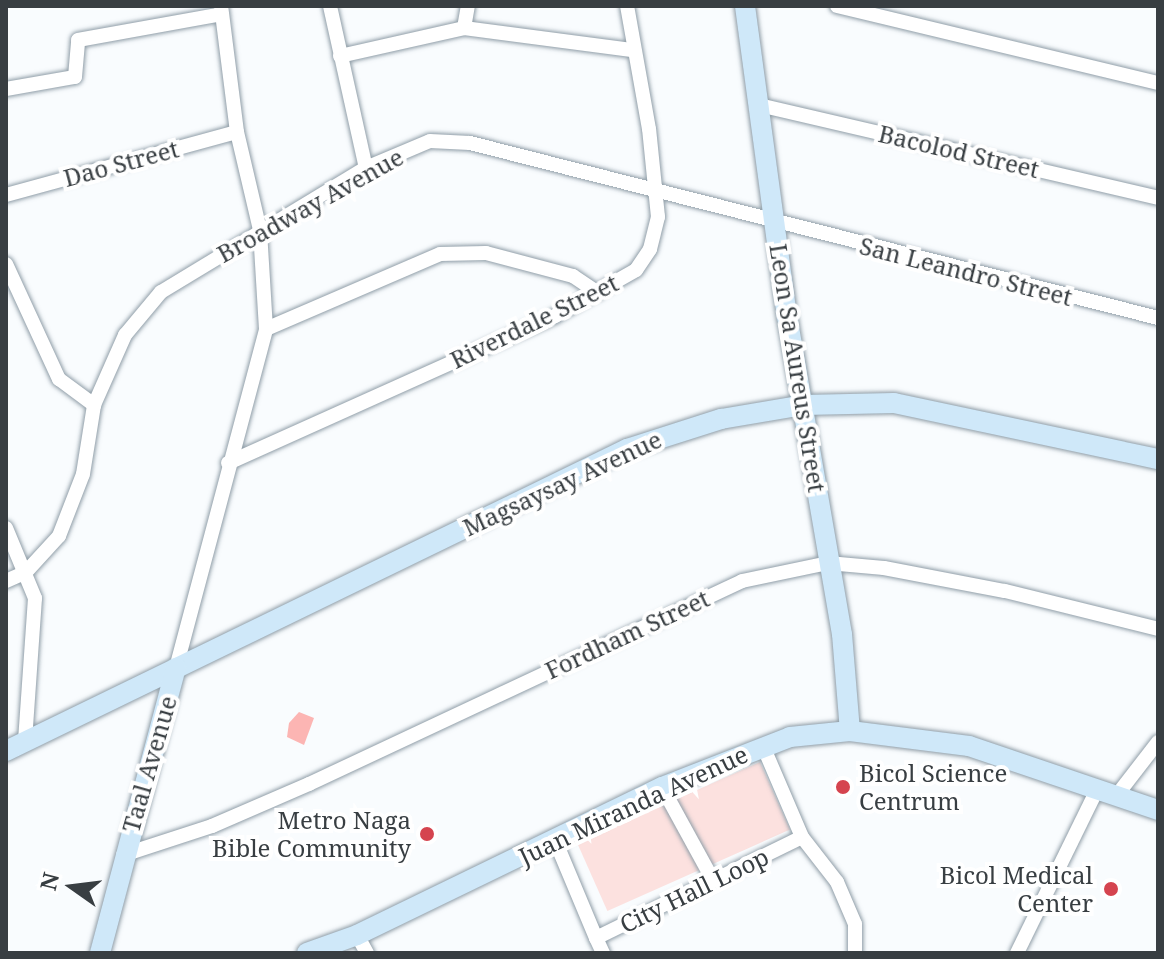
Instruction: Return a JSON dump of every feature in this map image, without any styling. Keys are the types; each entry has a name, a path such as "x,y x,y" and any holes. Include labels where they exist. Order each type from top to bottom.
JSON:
{"street":[{"path":"330,6 366,168"},
{"path":"464,28 468,6"},
{"name":"Riverdale Street","path":"228,463 299,435 598,293 636,270 650,249 658,217 627,6"},
{"name":"Leon Sa Aureus Street","path":"745,6 775,223 842,634 850,731"},
{"path":"837,6 1158,83"},
{"path":"6,89 75,77 78,40 221,10 237,132 260,230 266,329 176,668"},
{"path":"340,56 464,28 632,50"},
{"name":"Bacolod Street","path":"759,105 1158,198"},
{"name":"Dao Street","path":"6,195 237,132"},
{"name":"Broadway Avenue","path":"26,572 59,536 83,474 94,405 125,335 161,292 366,168 430,141 470,143 775,223"},
{"name":"San Leandro Street","path":"775,223 1158,318"},
{"path":"266,329 440,254 486,253 573,276 598,293"},
{"path":"6,264 59,379 94,405"},
{"name":"Magsaysay Avenue","path":"6,751 627,449 721,419 804,405 920,405 1158,459"},
{"path":"6,528 35,598 25,741"},
{"name":"Fordham Street","path":"123,855 212,826 309,784 742,581 828,563 1005,591 1158,629"},
{"path":"6,581 26,572"},
{"name":"Taal Avenue","path":"100,953 123,855 176,668"},
{"name":"Juan Miranda Avenue","path":"307,953 362,944 555,840 662,787 763,746 850,731 969,746 1158,810"},
{"path":"1017,953 1108,792 1158,742"},
{"path":"763,746 802,837 837,882 855,924 855,953"},
{"path":"662,787 713,880"},
{"name":"City Hall Loop","path":"555,840 596,938 802,837"},
{"path":"596,938 603,953"}],"shaded area":[{"path":"299,712 314,718 304,745 287,737 289,723"},
{"path":"760,762 790,830 607,911 577,843"}],"place":[{"name":"Bicol Science Centrum","path":"843,787"},
{"name":"Metro Naga Bible Community","path":"427,834"},
{"name":"Bicol Medical Center","path":"1111,889"}]}
